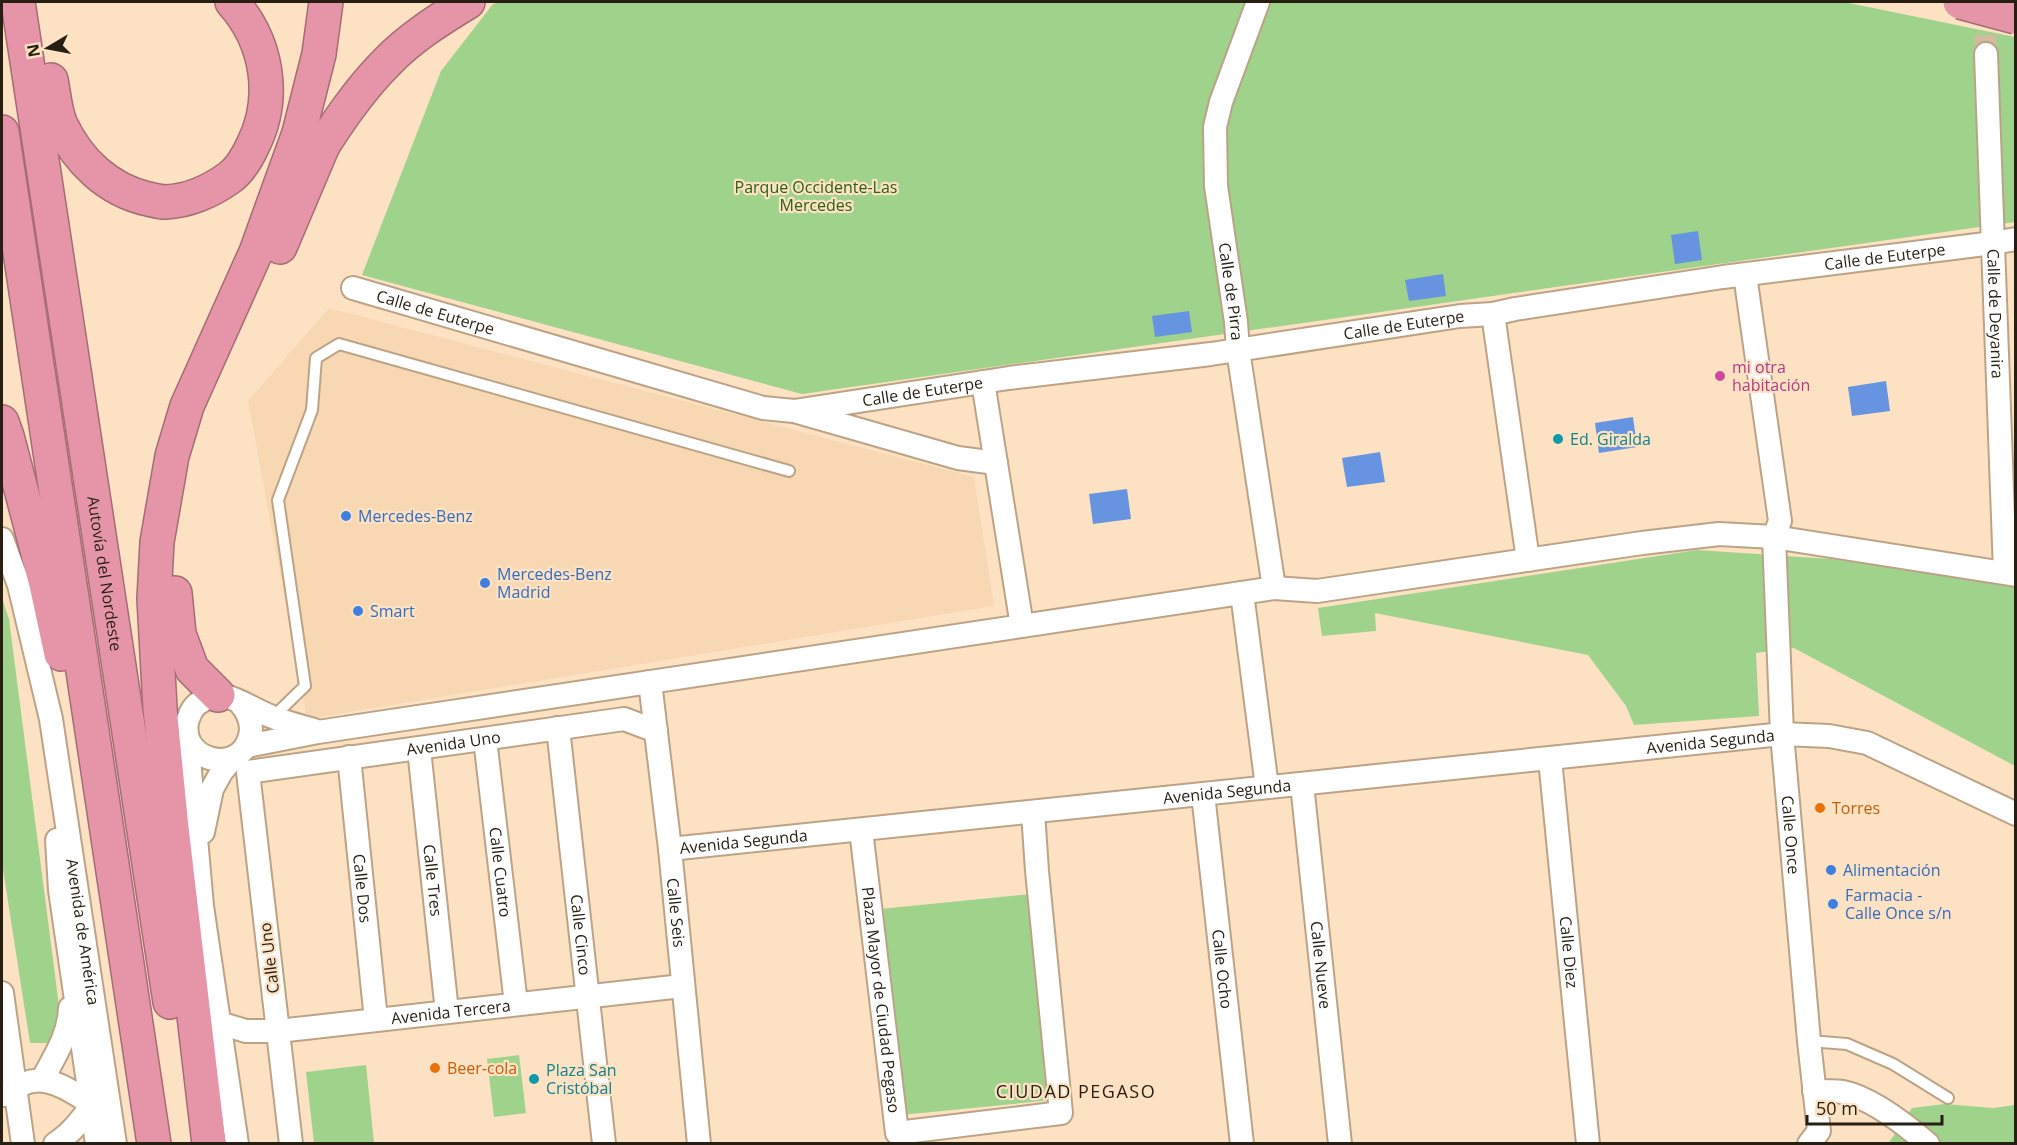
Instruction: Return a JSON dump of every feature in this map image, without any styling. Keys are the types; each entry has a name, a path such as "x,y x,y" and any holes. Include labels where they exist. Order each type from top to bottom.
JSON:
{"highway":[{"name":"Autovía del Nordeste","path":"18,2 190,1143"},
{"path":"38,2 60,123 70,142 90,168 114,187 139,197 165,202 198,196 230,177 249,154 262,128 267,97 260,44 245,16 232,2"},
{"path":"209,1143 160,708 154,599 157,542 171,456 187,406 256,252 299,133 319,54 326,2"},
{"path":"256,252 353,101 388,61 434,24 468,2"},
{"path":"1960,2 2016,17"},
{"path":"1999,2 2016,4"},
{"path":"2,132 154,1143"},
{"path":"229,699 192,669 178,634 174,573 180,505 197,435 324,143"},
{"path":"2,422 46,584 60,651 92,727"}],"street":[{"name":"Calle de Pirra","path":"1258,2 1221,102 1215,127 1216,186 1274,588"},
{"name":"Calle de Deyanira","path":"1986,54 2010,574"},
{"name":"Calle de Euterpe","path":"794,411 983,382 1238,350 1460,316 1493,314 1745,275 1993,243 2016,238"},
{"name":"Calle Once","path":"1745,275 1780,521 1774,537 1782,734 1814,1091 1814,1137"},
{"name":"Calle de Euterpe","path":"353,288 763,408 794,411 958,458 996,463"},
{"path":"1493,314 1528,560"},
{"path":"983,382 1022,626"},
{"path":"875,435 873,411 876,398"},
{"path":"202,906 203,832 212,789 222,771 243,758 318,732 1274,588 1317,591 1642,543 1719,534 1774,537 2010,574"},
{"name":"Avenida de América","path":"2,539 19,585 51,719 99,1034 108,1142"},
{"path":"1242,593 1267,787"},
{"name":"Calle Seis","path":"650,682 670,849 699,1143"},
{"path":"229,699 250,719 251,730 243,758"},
{"path":"237,1143 202,906 186,725 191,710 199,702 229,699 273,718 318,732"},
{"name":"Avenida de América","path":"51,719 60,890 91,1104"},
{"name":"Avenida Uno","path":"243,758 349,757 624,720 656,731"},
{"path":"186,725 192,746 204,756 214,760 243,758"},
{"name":"Calle Cinco","path":"558,728 604,1143"},
{"name":"Avenida Segunda","path":"670,849 1782,734 1829,735 1867,743 2016,814"},
{"name":"Calle Cuatro","path":"485,739 516,1004"},
{"name":"Calle Tres","path":"419,749 447,1012"},
{"name":"Calle Dos","path":"349,757 376,1020"},
{"name":"Calle Uno","path":"243,758 291,1143"},
{"name":"Calle Diez","path":"1550,759 1588,1143"},
{"name":"Calle Nueve","path":"1302,784 1340,1143"},
{"name":"Calle Ocho","path":"1203,794 1242,1143"},
{"name":"Plaza Mayor de Ciudad Pegaso","path":"861,830 897,1133 1061,1113 1033,812"},
{"path":"42,1080 60,1048 69,1025 73,976"},
{"name":"Avenida Tercera","path":"219,1023 246,1031 278,1031 682,986"},
{"path":"2,993 8,1092 22,1143"},
{"path":"55,1143 74,1127 91,1104 99,1072 99,1034"},
{"path":"8,1092 28,1081 42,1080 56,1083 91,1104 108,1142"},
{"path":"1814,1091 1842,1092 1857,1096 1890,1115 1928,1143"},
{"path":"2,1128 22,1143"}],"lane":[{"path":"273,718 305,686 278,500 312,410 316,358 339,344 789,471"},
{"path":"1809,1041 1847,1044 1893,1064 1948,1098"}],"shaded area":[{"path":"329,308 974,477 994,606 307,719 248,401"}],"green space":[{"name":"Parque Occidente-Las Mercedes","path":"500,2 1844,2 2015,37 2015,222 802,394 362,275 441,71 493,4"},
{"path":"1697,550 1831,559 2015,584 2015,766 1794,648 1756,653 1759,716 1634,725 1626,706 1588,655 1375,613 1376,631 1322,636 1318,608"},
{"path":"2,598 9,619 59,1006 50,1043 30,1043 2,863"},
{"path":"1031,894 1052,1100 901,1115 880,909"},
{"path":"519,1055 526,1113 494,1117 487,1059"},
{"path":"366,1065 374,1143 314,1143 306,1072"},
{"path":"1945,1104 1993,1108 2015,1105 2015,1143 1888,1144 1912,1108"}],"water":[{"path":"1698,231 1702,260 1675,264 1671,235"},
{"path":"1443,274 1446,296 1409,301 1405,280"},
{"path":"1189,311 1192,332 1155,337 1152,316"},
{"path":"1886,381 1890,411 1852,416 1848,387"},
{"path":"1633,417 1637,447 1599,453 1595,423"},
{"path":"1380,452 1385,482 1347,487 1342,458"},
{"path":"1127,489 1131,519 1093,524 1089,494"}],"tunnel":[{"path":"1984,2 1986,54"}],"place":[{"name":"mi otra habitación","path":"1720,376"},
{"name":"Ed. Giralda","path":"1558,439"},
{"name":"Mercedes-Benz","path":"346,516"},
{"name":"Mercedes-Benz Madrid","path":"485,583"},
{"name":"Smart","path":"358,611"},
{"name":"Torres","path":"1820,808"},
{"name":"Alimentación","path":"1831,870"},
{"name":"Farmacia - Calle Once s/n","path":"1833,904"},
{"name":"Beer-cola","path":"435,1068"},
{"name":"Plaza San Cristóbal","path":"534,1079"}],"district":[{"name":"CIUDAD PEGASO","path":"1076,1091"}]}
